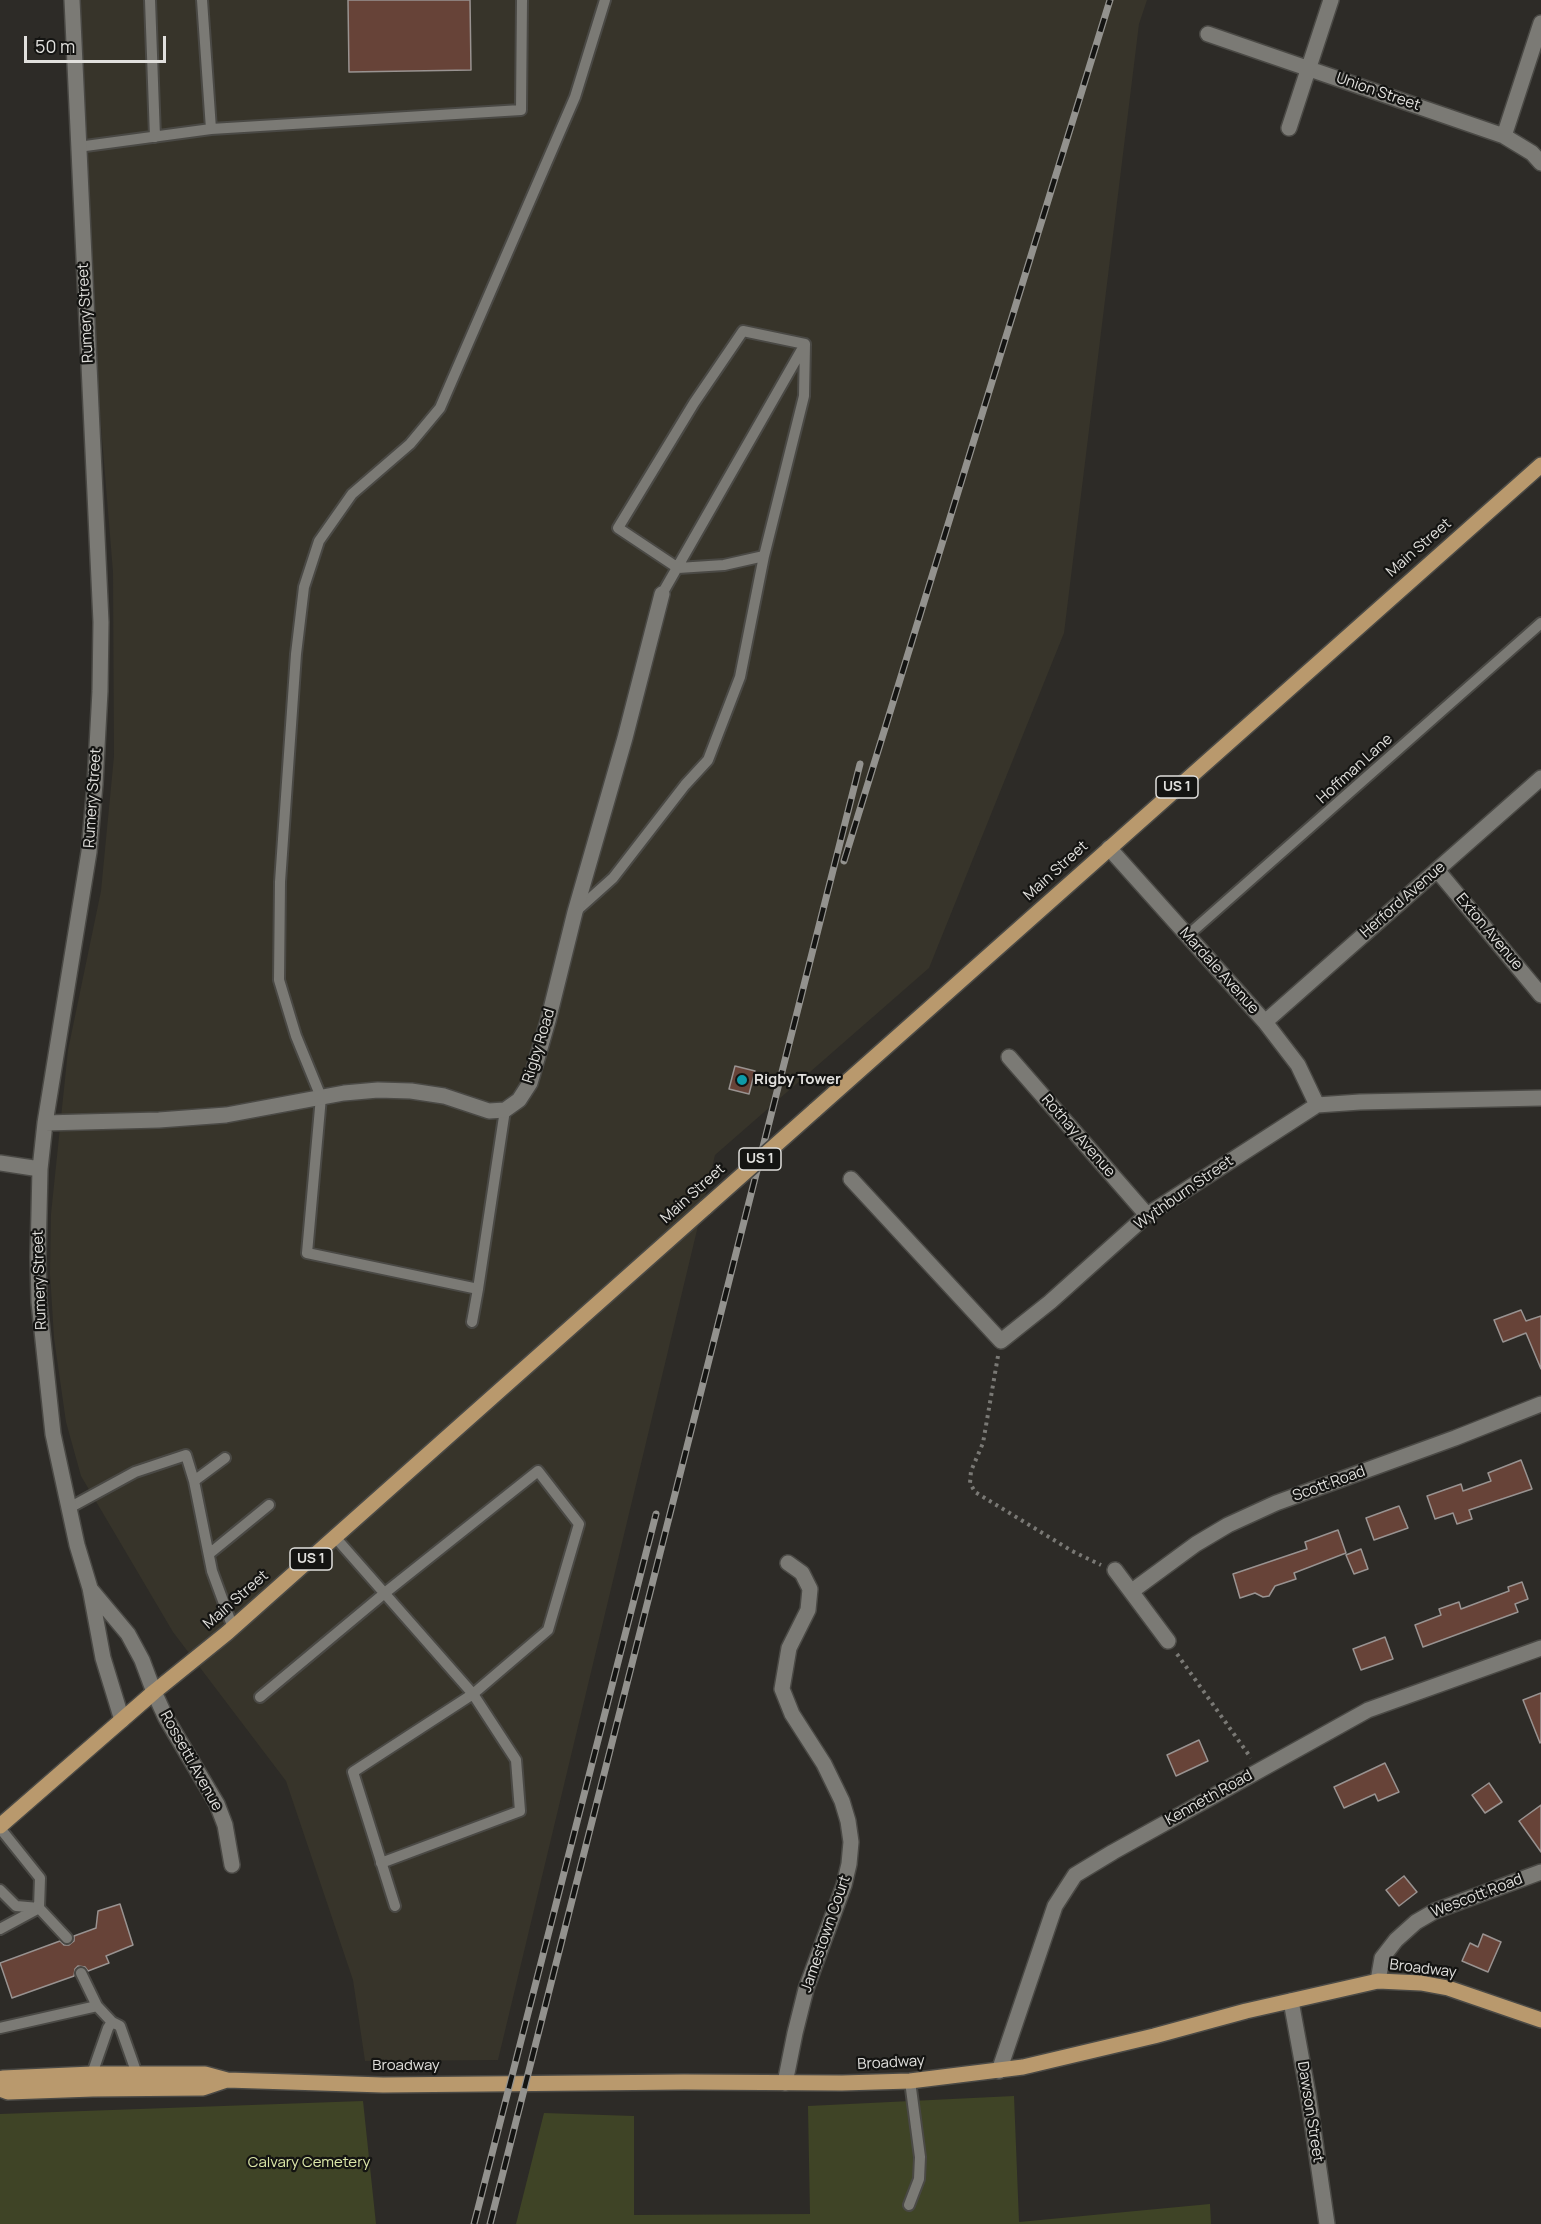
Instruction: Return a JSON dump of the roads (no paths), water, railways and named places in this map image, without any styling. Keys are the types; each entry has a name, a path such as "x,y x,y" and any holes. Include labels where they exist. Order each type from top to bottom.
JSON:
{"main road":[{"name":"Main Street","path":"0,1827 154,1692 233,1628 1541,465"},
{"name":"Broadway","path":"0,2080 3,2078 92,2074 205,2074 227,2080 383,2085 910,2081 999,2071 1063,2058 1291,2001 1378,1982 1401,1982 1448,1988 1541,2020"},
{"name":"Broadway","path":"0,2089 8,2092 93,2088 203,2088 227,2080"}],"street":[{"name":"Rumery Street","path":"72,0 100,610 100,691 89,852 45,1123 40,1169 38,1257 41,1325 53,1434 77,1545 90,1588 103,1658 122,1720"},
{"path":"1289,128 1331,0"},
{"path":"1504,136 1541,22"},
{"name":"Union Street","path":"1208,34 1504,136 1532,153 1541,163"},
{"name":"Rigby Road","path":"505,1110 519,1100 530,1083 575,912 625,738 662,594"},
{"name":"Herford Avenue","path":"1265,1022 1541,778"},
{"name":"Mardale Avenue","path":"1109,848 1265,1022 1298,1065 1317,1105"},
{"name":"Exton Avenue","path":"1437,870 1541,995"},
{"name":"Rothay Avenue","path":"1009,1057 1147,1215"},
{"path":"45,1123 215,1116 321,1097 378,1090 411,1091 444,1096 489,1111 505,1110"},
{"name":"Wythburn Street","path":"851,1179 1001,1341 1050,1302 1147,1215 1317,1105 1541,1098"},
{"path":"0,1162 40,1169"},
{"name":"Scott Road","path":"1132,1591 1196,1544 1228,1525 1276,1503 1541,1404"},
{"name":"Jamestown Court","path":"785,2083 806,1989 844,1885 851,1842 842,1801 824,1764 792,1714 782,1689 789,1648 808,1610 810,1589 802,1573 788,1563"},
{"path":"1115,1570 1168,1641"},
{"name":"Rumery Street","path":"90,1588 128,1634 142,1660 154,1692"},
{"name":"Kenneth Road","path":"999,2071 1056,1906 1075,1875 1368,1710 1541,1648"},
{"name":"Rossetti Avenue","path":"154,1692 166,1718 217,1804 225,1825 232,1865"},
{"name":"Wescott Road","path":"1378,1982 1382,1958 1396,1940 1416,1922 1435,1911 1541,1872"},
{"name":"Dawson Street","path":"1291,2001 1308,2094 1327,2224"}],"lane":[{"path":"150,0 155,137"},
{"path":"202,0 211,129"},
{"path":"78,147 211,129 521,110 522,0"},
{"path":"478,1289 307,1252 321,1097 296,1036 279,980 280,882 296,654 304,587 319,541 352,494 410,444 440,408 574,97 605,0"},
{"path":"764,556 724,565 678,568 618,528 694,403 742,331 805,344"},
{"path":"575,912 613,878 685,785 708,760 740,677 764,556 804,396 805,344"},
{"path":"662,594 805,344"},
{"name":"Hoffman Lane","path":"1187,936 1541,623"},
{"path":"472,1322 505,1110"},
{"path":"69,1508 135,1472 186,1455 194,1481 212,1571 233,1628"},
{"path":"194,1481 225,1458"},
{"path":"260,1697 386,1592 538,1471 579,1524 548,1630 473,1694 353,1772 395,1906"},
{"path":"209,1554 269,1505"},
{"path":"335,1537 386,1592 473,1694 516,1760 520,1811 381,1863"},
{"path":"0,1827 40,1878 39,1908"},
{"path":"0,1890 16,1906 39,1908 67,1938"},
{"path":"0,1929 39,1908"},
{"path":"81,1973 98,2006 112,2022 120,2026 137,2074"},
{"path":"0,2028 98,2006"},
{"path":"92,2074 112,2022"},
{"path":"909,2205 919,2179 920,2157 910,2081"}],"railway":[{"path":"844,861 1110,0"},
{"path":"490,2224 860,764"},
{"path":"474,2224 656,1514"}],"place":[{"name":"Rigby Tower","path":"742,1080"}],"park label":[{"name":"Calvary Cemetery","path":"309,2163"}]}
